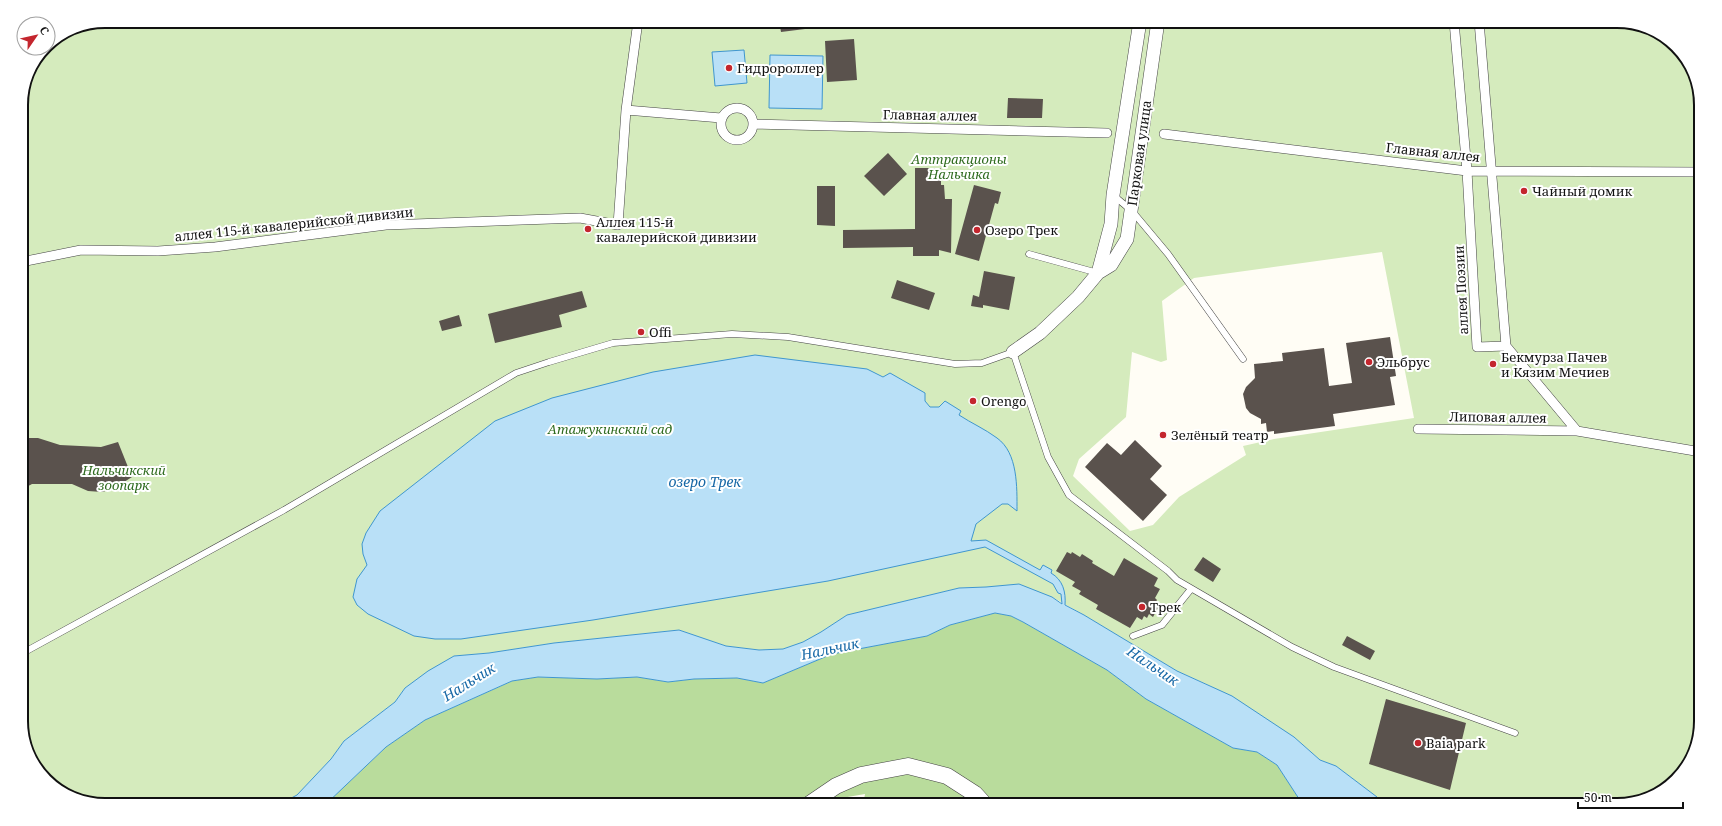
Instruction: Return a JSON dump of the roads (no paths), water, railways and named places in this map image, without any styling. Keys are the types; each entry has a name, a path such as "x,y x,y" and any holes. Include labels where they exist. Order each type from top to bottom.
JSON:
{"street":[{"path":"637,28 626,110 721,118"},
{"name":"Парковая улица","path":"1098,273 1111,224 1113,195 1139,28"},
{"name":"Парковая улица","path":"1013,352 1040,333 1078,297 1098,273 1111,265 1127,239 1157,28"},
{"name":"аллея Поэзии","path":"1455,28 1467,171 1477,347 1506,346"},
{"path":"1480,28 1490,171 1506,346"},
{"path":"740,108 749,114 753,124 752,129 746,137 741,140 731,139 726,137 722,130 721,118 729,110 740,108"},
{"name":"аллея 115-й кавалерийской дивизии","path":"28,261 81,250 158,251 215,247 386,225 580,218 618,225 626,110"},
{"name":"Главная аллея","path":"753,124 1107,133"},
{"name":"Главная аллея","path":"1164,134 1467,171 1694,172"},
{"name":"Липовая аллея","path":"1506,346 1577,431"},
{"name":"Липовая аллея","path":"1418,429 1577,431 1694,451"},
{"path":"818,798 836,786 861,774 908,766 947,776 975,794 979,798"}],"lane":[{"path":"1113,195 1132,211 1168,254 1243,359"},
{"path":"1030,254 1098,273"},
{"path":"28,650 284,510 516,373 613,343 732,334 788,337 955,364 982,363 1013,352 1048,457 1069,495 1168,571 1176,580 1292,647 1334,667 1515,734"},
{"path":"1133,636 1162,625 1192,589"}],"water":[{"name":"Гидророллер","path":"744,50 747,83 715,86 712,52"},
{"path":"770,55 823,56 822,109 769,108"},
{"name":"озеро Трек","path":"755,355 867,369 883,377 890,373 925,393 925,401 930,407 939,407 945,401 961,411 959,415 997,438 1004,444 1013,461 1015,471 1017,511 1008,504 1002,504 976,524 971,541 986,540 1040,570 1043,565 1052,570 1051,573 1058,579 1063,587 1065,605 1177,671 1232,696 1294,737 1320,760 1336,766 1378,798 1298,798 1277,765 1257,752 1233,748 1146,699 1107,670 1023,622 1011,616 995,613 950,625 927,636 832,654 763,683 737,678 694,679 668,682 637,677 597,679 538,677 512,681 425,720 386,747 332,798 291,798 297,795 331,759 344,741 395,702 405,688 428,671 454,656 489,653 554,643 679,630 726,646 759,650 783,649 803,642 847,615 959,588 1019,584 1052,597 1062,604 1061,594 1058,593 1053,584 985,547 828,581 593,620 461,639 435,639 414,636 368,614 357,605 353,597 357,579 367,565 363,554 362,544 366,533 380,511 495,421 552,398 653,372"}],"place":[{"name":"Гидророллер","path":"729,68"},
{"name":"Чайный домик","path":"1524,191"},
{"name":"Аллея 115-й кавалерийской дивизии","path":"588,229"},
{"name":"Озеро Трек","path":"977,230"},
{"name":"Offi","path":"641,332"},
{"name":"Эльбрус","path":"1369,362"},
{"name":"Бекмурза Пачев и Кязим Мечиев","path":"1493,364"},
{"name":"Orengo","path":"973,401"},
{"name":"Зелёный театр","path":"1163,435"},
{"name":"Трек","path":"1142,607"},
{"name":"Baia park","path":"1418,743"}],"park label":[{"name":"Аттракционы Нальчика","path":"959,166"},
{"name":"Атажукинский сад","path":"610,429"},
{"name":"Нальчикский зоопарк","path":"124,478"}],"water label":[{"name":"Нальчик","path":"830,649"},
{"name":"Нальчик","path":"1153,666"},
{"name":"Нальчик","path":"469,682"}]}
